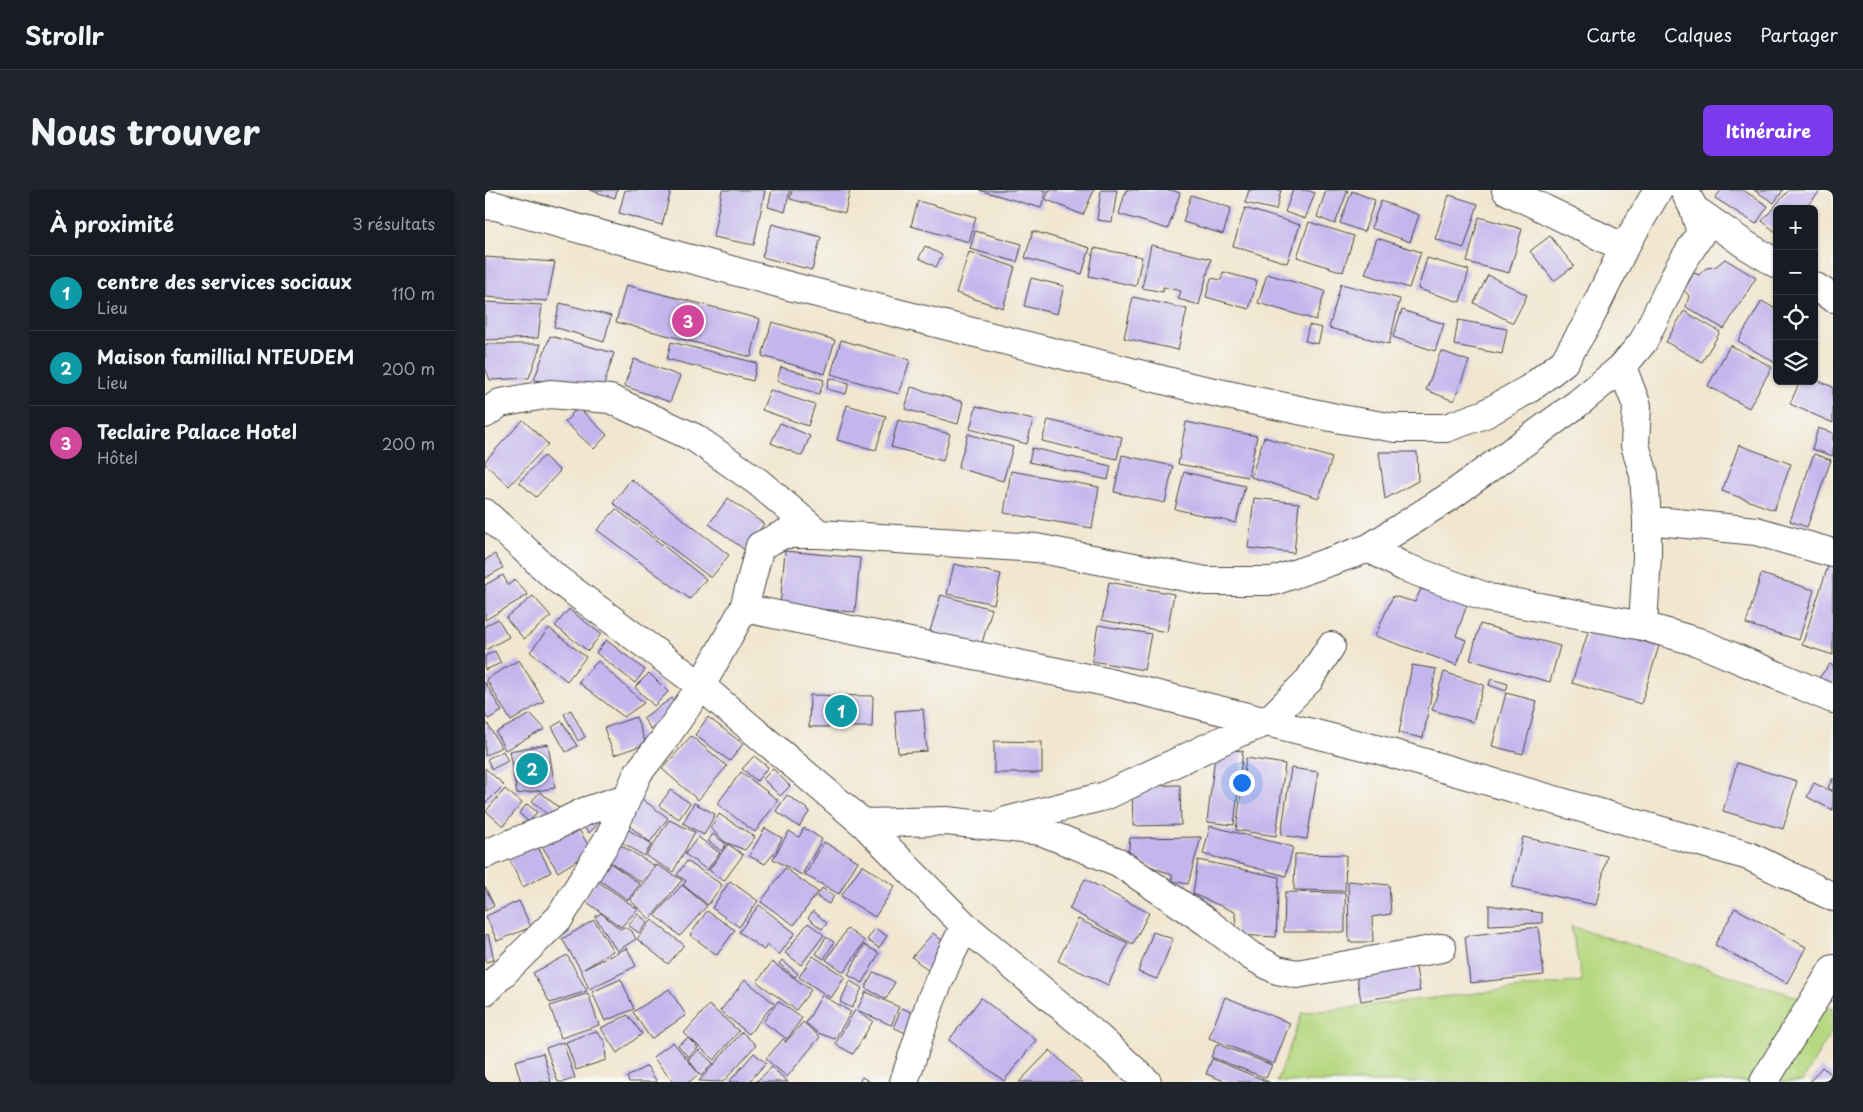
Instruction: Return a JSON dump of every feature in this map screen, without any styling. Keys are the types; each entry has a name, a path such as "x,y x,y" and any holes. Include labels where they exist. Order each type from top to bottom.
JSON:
{"street":[{"path":"1506,190 1624,248"},
{"path":"490,201 793,288 1195,388 1341,419 1395,428 1446,428 1485,414 1529,389 1564,362 1588,322 1624,248 1658,190"},
{"path":"1689,199 1746,245 1773,262"},
{"path":"485,991 560,917 611,834 638,773 701,686 744,608 760,546 784,534 819,534 1037,548 1206,581 1273,581 1369,548 1452,495 1577,404 1622,367 1643,342 1679,266 1701,233 1689,199"},
{"path":"1818,289 1833,298"},
{"path":"1622,367 1637,406 1635,445 1644,475 1647,556 1643,626"},
{"path":"485,414 500,403 550,394 610,399 695,438 758,482 819,534"},
{"path":"485,513 557,580 701,686 863,823 965,926 1099,1038 1147,1082"},
{"path":"1647,520 1757,531 1833,553"},
{"path":"1369,548 1404,567 1489,598 1643,626 1698,642 1833,699"},
{"path":"744,608 1106,682 1380,750 1749,856 1833,897"},
{"path":"990,826 1105,796 1238,733 1267,722 1309,680 1331,646"},
{"path":"485,854 555,826 586,810 627,798"},
{"path":"863,823 946,821 1041,831 1118,862 1207,922 1251,956 1277,970 1297,974 1442,948"},
{"path":"904,1082 931,1000 965,926"},
{"path":"1764,1082 1833,968"}],"green space":[{"path":"1571,926 1833,1008 1833,1029 1802,1082 1277,1082 1302,1013 1582,981"}],"building":[{"path":"589,190 617,190 615,198"},
{"path":"625,190 671,190 662,225 619,213"},
{"path":"722,190 765,190 754,245 713,237"},
{"path":"772,190 790,190 785,212 768,207"},
{"path":"792,190 850,190 845,213 790,199"},
{"path":"979,190 1046,190 1041,208"},
{"path":"1049,190 1094,190 1083,215 1045,199"},
{"path":"1101,190 1117,190 1112,222 1097,220"},
{"path":"1126,190 1171,190 1180,193 1168,229 1119,214"},
{"path":"1249,190 1281,190 1276,210 1245,203"},
{"path":"1293,190 1306,190 1315,193 1305,219 1285,212"},
{"path":"1326,190 1348,190 1335,224 1317,217"},
{"path":"1721,190 1743,190 1768,206 1756,224 1715,198"},
{"path":"1754,190 1783,190 1774,203"},
{"path":"1789,190 1821,190 1808,205 1776,205"},
{"path":"1352,191 1375,200 1364,232 1340,223"},
{"path":"1191,195 1231,208 1223,234 1183,222"},
{"path":"1449,195 1478,204 1464,248 1435,239"},
{"path":"918,201 976,217 969,242 911,226"},
{"path":"1381,201 1419,215 1410,242 1371,228"},
{"path":"1245,208 1300,225 1287,263 1233,246"},
{"path":"1773,208 1773,230 1762,221"},
{"path":"1479,217 1522,229 1509,273 1467,262"},
{"path":"1309,222 1354,236 1343,272 1297,257"},
{"path":"772,224 821,237 812,270 762,257"},
{"path":"975,231 1022,244 1017,262 970,249"},
{"path":"1033,231 1090,248 1082,274 1025,258"},
{"path":"1550,236 1574,266 1554,281 1530,251"},
{"path":"1377,238 1421,252 1409,288 1365,274"},
{"path":"1151,245 1211,259 1199,305 1178,299 1181,291 1163,287 1163,292 1142,288"},
{"path":"925,246 942,255 936,267 919,258"},
{"path":"1094,248 1142,257 1136,286 1089,276"},
{"path":"969,252 1015,267 1003,308 956,293"},
{"path":"485,257 555,262 547,301 485,297"},
{"path":"1427,258 1469,270 1460,302 1418,289"},
{"path":"1725,259 1756,278 1724,329 1686,307 1689,296 1684,290 1694,273 1699,275 1706,268 1715,267"},
{"path":"1223,272 1257,281 1249,309 1206,297 1211,278 1221,280"},
{"path":"1267,274 1325,291 1316,320 1258,303"},
{"path":"1488,275 1527,295 1513,323 1474,303"},
{"path":"1031,278 1064,286 1057,314 1024,306"},
{"path":"1341,284 1400,299 1389,344 1329,328"},
{"path":"626,285 760,319 751,357 616,322"},
{"path":"1133,297 1187,309 1178,350 1124,338"},
{"path":"1762,301 1773,308 1773,362 1738,341"},
{"path":"485,302 542,305 538,338 485,340"},
{"path":"560,303 611,316 604,342 554,327"},
{"path":"1402,310 1444,324 1435,351 1393,337"},
{"path":"1684,311 1720,332 1702,362 1666,342"},
{"path":"1458,320 1507,329 1502,354 1454,345"},
{"path":"772,322 835,340 825,374 762,356"},
{"path":"1309,325 1322,328 1318,344 1305,341"},
{"path":"550,336 614,353 603,388 534,380"},
{"path":"841,340 910,360 899,394 831,374"},
{"path":"671,342 757,363 753,381 667,359"},
{"path":"485,344 541,344 529,378 490,380 485,367"},
{"path":"1730,345 1772,367 1749,408 1708,386"},
{"path":"1441,351 1469,361 1454,401 1426,390"},
{"path":"634,359 680,376 670,402 624,386"},
{"path":"781,367 824,380 819,394 777,381"},
{"path":"829,378 849,383 846,394 827,389"},
{"path":"1818,381 1833,387 1833,423 1790,404 1798,385 1818,385"},
{"path":"911,387 963,402 958,424 905,409"},
{"path":"770,390 815,405 808,426 762,410"},
{"path":"847,405 886,416 876,450 837,440"},
{"path":"976,406 1033,420 1027,444 970,429"},
{"path":"578,407 607,435 594,449 565,422"},
{"path":"523,420 548,444 509,486 485,464 485,461"},
{"path":"898,420 950,434 943,461 891,447"},
{"path":"1048,420 1122,437 1117,459 1042,441"},
{"path":"1186,422 1257,436 1248,477 1178,464"},
{"path":"780,423 810,436 802,456 771,443"},
{"path":"1818,428 1833,433 1833,456 1812,449"},
{"path":"968,434 1013,447 1003,481 958,468"},
{"path":"1264,437 1332,458 1319,498 1251,477"},
{"path":"1739,445 1791,464 1774,510 1722,491"},
{"path":"1032,448 1111,466 1108,480 1029,462"},
{"path":"1379,452 1417,452 1418,481 1385,499"},
{"path":"1814,454 1831,460 1807,527 1790,521"},
{"path":"1122,455 1173,466 1165,503 1114,492"},
{"path":"544,456 560,471 536,497 519,482"},
{"path":"1011,471 1099,487 1092,528 1004,513"},
{"path":"1184,472 1245,486 1236,523 1175,509"},
{"path":"631,479 729,555 711,578 613,503"},
{"path":"728,498 764,524 745,550 709,524"},
{"path":"1254,498 1299,503 1294,553 1248,548"},
{"path":"616,509 706,579 690,599 597,530"},
{"path":"785,551 860,558 855,612 780,606"},
{"path":"495,554 503,568 485,578 485,560"},
{"path":"954,564 1001,574 994,604 947,594"},
{"path":"1828,566 1833,567 1833,655 1802,645"},
{"path":"1761,574 1814,590 1799,640 1746,624"},
{"path":"503,575 508,585 515,580 528,595 485,620 485,585"},
{"path":"1109,582 1174,594 1167,632 1102,620"},
{"path":"1421,589 1468,602 1456,636 1466,640 1457,665 1375,636 1393,596 1415,602"},
{"path":"941,595 992,609 981,646 930,631"},
{"path":"533,596 551,616 524,639 506,618"},
{"path":"569,609 601,634 588,651 555,626"},
{"path":"498,619 509,637 485,650 485,626"},
{"path":"1480,624 1560,646 1550,682 1470,660"},
{"path":"1098,625 1151,634 1144,670 1092,661"},
{"path":"1590,626 1659,646 1641,704 1572,683"},
{"path":"549,628 586,657 567,681 530,652"},
{"path":"606,640 645,670 635,683 596,653"},
{"path":"495,651 501,663 485,670 485,656"},
{"path":"519,660 544,701 511,721 486,679"},
{"path":"598,661 644,703 624,717 578,682"},
{"path":"1830,664 1833,666 1833,691 1818,679"},
{"path":"1412,665 1436,669 1423,738 1399,733"},
{"path":"1444,672 1484,685 1473,722 1432,710"},
{"path":"649,673 668,692 654,706 635,687"},
{"path":"1491,679 1508,684 1506,691 1489,685"},
{"path":"485,682 502,711 488,719 485,714"},
{"path":"1506,693 1537,701 1523,754 1492,746"},
{"path":"810,695 873,696 872,727 809,727"},
{"path":"672,698 680,709 651,729 643,718"},
{"path":"923,709 927,751 898,753 895,711"},
{"path":"571,710 585,737 578,741 564,714"},
{"path":"531,714 545,729 505,750 496,732"},
{"path":"636,717 646,744 614,755 604,728"},
{"path":"708,717 743,744 730,761 695,735"},
{"path":"562,721 577,746 566,752 552,727"},
{"path":"487,723 501,747 485,756 485,725"},
{"path":"691,736 727,766 698,800 662,769"},
{"path":"994,741 1042,742 1042,773 994,773"},
{"path":"548,744 555,788 517,794 509,751"},
{"path":"1216,748 1243,751 1234,825 1207,822"},
{"path":"503,751 508,761 492,769 487,759"},
{"path":"754,756 768,767 757,781 742,769"},
{"path":"1246,758 1285,764 1276,836 1236,830"},
{"path":"1737,763 1797,781 1783,829 1723,811"},
{"path":"485,768 504,785 485,804"},
{"path":"1291,768 1318,772 1307,839 1281,835"},
{"path":"773,769 790,786 780,796 763,779"},
{"path":"741,772 778,800 755,832 717,804"},
{"path":"1833,778 1833,791 1828,788"},
{"path":"1814,783 1833,792 1833,810 1807,797"},
{"path":"1180,785 1181,825 1133,826 1132,786"},
{"path":"505,789 522,803 503,826 486,811"},
{"path":"670,790 690,803 679,819 659,806"},
{"path":"540,792 563,811 554,820 532,801"},
{"path":"787,795 810,811 799,827 776,811"},
{"path":"642,799 668,818 650,842 624,822"},
{"path":"694,803 715,814 704,835 683,823"},
{"path":"527,804 537,812 529,822 519,813"},
{"path":"719,814 755,837 745,850 725,842 710,828"},
{"path":"590,816 597,825 589,833 581,824"},
{"path":"669,820 695,832 673,872 646,856"},
{"path":"576,825 592,851 558,872 542,846"},
{"path":"1210,826 1293,847 1286,876 1203,854"},
{"path":"765,828 782,838 776,851 765,864 749,856"},
{"path":"804,828 822,839 802,875 773,859 789,831 799,837"},
{"path":"627,829 652,844 644,856 620,841"},
{"path":"713,834 726,844 721,851 708,841"},
{"path":"698,837 720,853 707,870 685,854"},
{"path":"1201,837 1188,884 1172,881 1172,875 1128,857 1130,838"},
{"path":"1523,837 1607,856 1596,905 1512,887"},
{"path":"824,842 858,861 839,894 805,875"},
{"path":"617,843 655,866 641,882 607,860"},
{"path":"728,844 743,855 724,881 709,870"},
{"path":"537,845 551,872 523,887 509,859"},
{"path":"1295,854 1346,855 1345,891 1294,890"},
{"path":"1198,860 1279,877 1276,937 1236,935 1235,912 1193,894"},
{"path":"607,861 640,884 628,900 595,877"},
{"path":"687,861 722,885 708,905 683,885 686,881 677,875"},
{"path":"657,865 682,880 650,919 630,900"},
{"path":"862,865 895,886 875,917 841,896"},
{"path":"785,868 818,892 794,925 761,902"},
{"path":"1085,879 1149,913 1133,944 1069,909"},
{"path":"597,881 638,909 621,927 584,900"},
{"path":"730,881 758,901 739,927 712,908"},
{"path":"1348,881 1389,885 1391,914 1372,917 1373,942 1349,942"},
{"path":"682,885 707,906 680,936 655,915"},
{"path":"485,887 494,906 485,911"},
{"path":"822,888 834,896 829,904 817,897"},
{"path":"1285,892 1345,893 1345,932 1284,932"},
{"path":"519,901 531,927 497,941 486,916"},
{"path":"759,905 795,933 779,955 767,945 764,950 739,932"},
{"path":"1489,905 1542,913 1542,923 1489,925"},
{"path":"1735,908 1806,947 1787,983 1715,945"},
{"path":"707,911 735,930 717,955 690,935"},
{"path":"813,911 827,923 822,929 808,918"},
{"path":"601,913 620,929 624,927 632,931 636,939 617,951 595,917"},
{"path":"638,914 648,922 639,933 628,925"},
{"path":"1078,919 1128,943 1108,985 1058,961"},
{"path":"594,920 613,951 584,969 627,948 636,966 589,989 581,970 562,939"},
{"path":"652,920 684,945 668,964 637,939"},
{"path":"808,923 824,935 801,965 785,953"},
{"path":"1538,927 1544,975 1470,983 1465,936"},
{"path":"875,928 887,936 879,948 867,940"},
{"path":"847,929 865,941 844,972 826,960"},
{"path":"1153,932 1173,939 1157,979 1138,972"},
{"path":"933,933 959,955 938,979 912,957"},
{"path":"488,934 494,960 485,962 485,935"},
{"path":"826,937 834,942 824,959 816,954"},
{"path":"864,945 879,953 863,983 848,975"},
{"path":"567,955 587,991 550,1003 533,973"},
{"path":"813,956 845,977 831,998 799,977"},
{"path":"782,960 798,974 795,977 779,964"},
{"path":"772,962 811,990 796,1010 757,982"},
{"path":"1415,963 1420,991 1361,1001 1356,972"},
{"path":"874,972 895,982 886,999 865,988"},
{"path":"621,979 634,1009 605,1021 592,992"},
{"path":"745,980 774,1003 749,1034 720,1011"},
{"path":"850,981 862,988 852,1008 840,1002"},
{"path":"669,989 686,1015 651,1039 633,1012"},
{"path":"866,992 899,1007 891,1025 857,1010"},
{"path":"588,993 599,1025 561,1038 550,1006"},
{"path":"822,995 851,1012 835,1039 818,1033 806,1023"},
{"path":"1225,997 1290,1023 1274,1064 1209,1038"},
{"path":"981,998 1036,1040 1004,1081 949,1040"},
{"path":"778,1001 802,1018 787,1039 763,1022"},
{"path":"709,1005 739,1031 714,1060 684,1033"},
{"path":"902,1008 923,1018 914,1037 893,1027"},
{"path":"855,1010 873,1021 853,1054 835,1044"},
{"path":"628,1015 642,1034 617,1053 601,1028"},
{"path":"803,1022 820,1037 787,1077 766,1059 783,1039 786,1041 785,1043"},
{"path":"596,1031 605,1042 606,1060 576,1070 566,1042"},
{"path":"742,1032 756,1045 723,1082 699,1081"},
{"path":"688,1038 698,1048 688,1057 678,1045"},
{"path":"563,1042 575,1078 558,1082 546,1048"},
{"path":"673,1042 699,1074 689,1082 673,1082 653,1057"},
{"path":"1217,1044 1272,1065 1266,1078 1211,1057"},
{"path":"699,1050 713,1063 701,1076 688,1059"},
{"path":"1050,1050 1083,1082 1019,1082"},
{"path":"543,1053 551,1082 521,1082 515,1061"},
{"path":"754,1053 766,1063 749,1082 729,1082"},
{"path":"1212,1059 1269,1082 1227,1082 1206,1074"},
{"path":"647,1066 657,1082 629,1082 627,1077"},
{"path":"772,1067 788,1082 756,1082"},
{"path":"1822,1067 1833,1075 1833,1082 1810,1082"},
{"path":"862,1077 870,1082 859,1082"}],"place":[{"name":"Teclaire Palace Hotel","path":"688,321"},
{"name":"centre des services sociaux","path":"841,711"},
{"name":"Maison famillial NTEUDEM","path":"532,769"}]}
